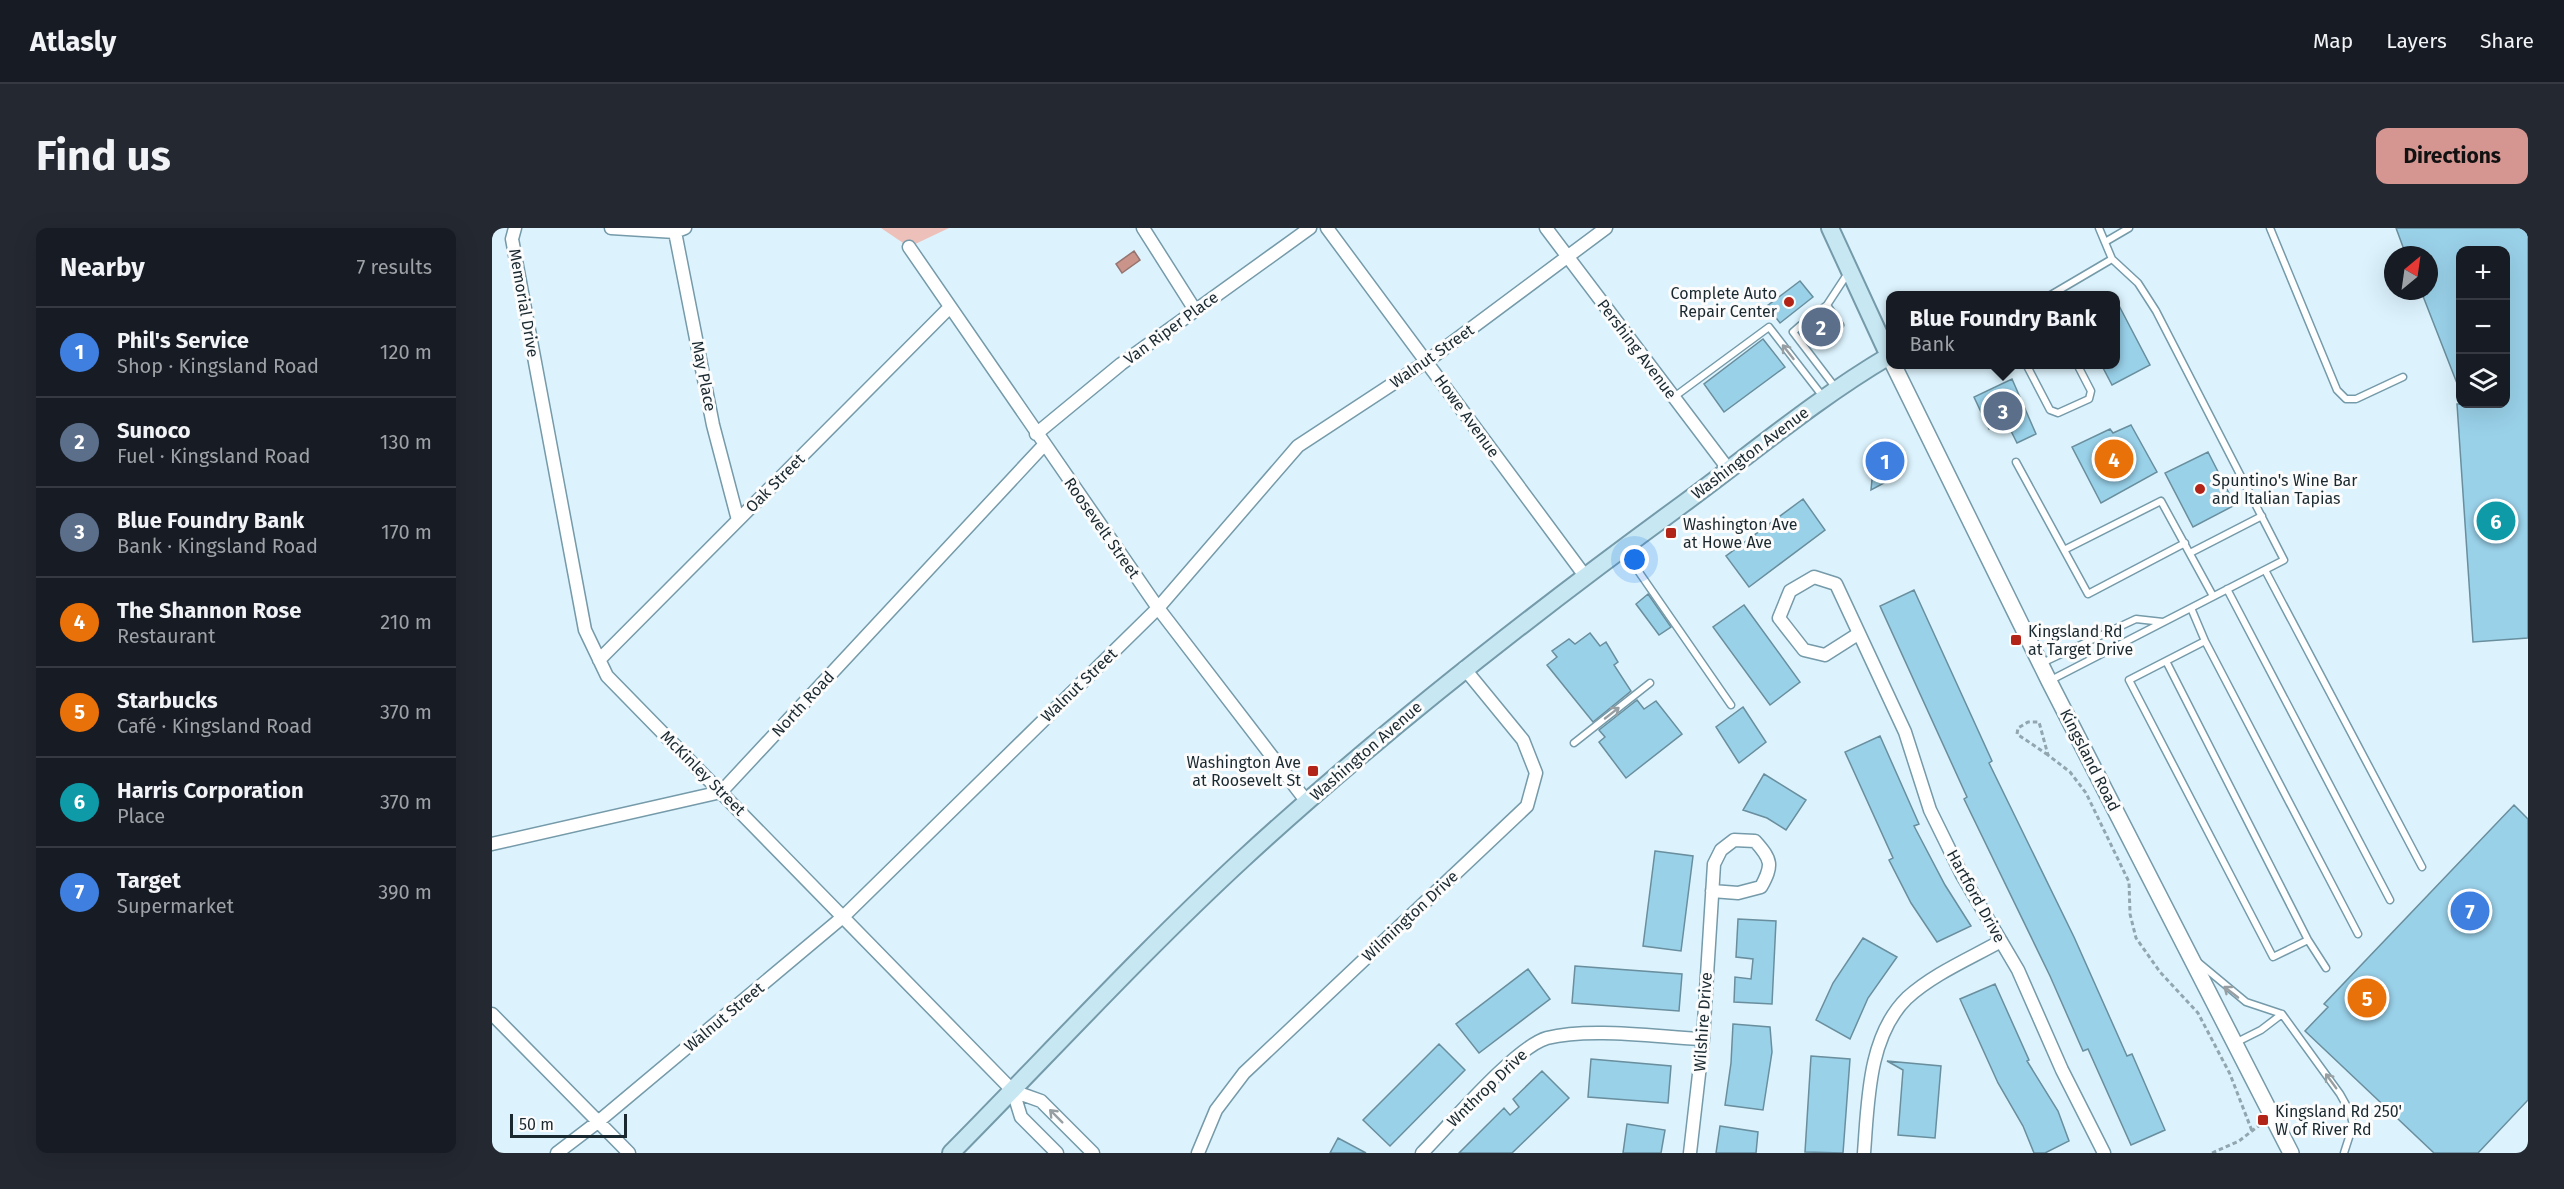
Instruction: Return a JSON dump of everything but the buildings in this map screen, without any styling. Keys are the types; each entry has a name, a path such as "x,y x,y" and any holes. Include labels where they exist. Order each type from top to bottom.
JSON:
{"main road":[{"name":"Kingsland Road","path":"1830,228 1886,347"},
{"path":"1831,394 1886,361"},
{"name":"Washington Avenue","path":"951,1153 1155,943 1307,802 1464,668 1831,394"}],"street":[{"name":"Memorial Drive","path":"515,228 512,239 537,378"},
{"path":"611,228 680,230"},
{"path":"1143,228 1195,310"},
{"name":"Van Riper Place","path":"1036,434 1121,364 1310,228"},
{"name":"Howe Avenue","path":"1327,228 1585,576"},
{"name":"Pershing Avenue","path":"1546,228 1729,470"},
{"name":"Walnut Street","path":"557,1153 599,1121 844,916 1158,608 1298,446 1426,362 1606,228"},
{"name":"May Place","path":"680,230 713,425 738,520"},
{"name":"Roosevelt Street","path":"909,246 1036,434 1158,608 1307,802"},
{"name":"Oak Street","path":"599,660 950,307"},
{"name":"Kingsland Road","path":"1896,369 2040,664 2291,1153"},
{"name":"McKinley Street","path":"537,378 585,630 607,676 1013,1091"},
{"name":"North Road","path":"721,792 1044,445"},
{"path":"1814,577 1836,584 1858,634 1825,655 1804,650 1779,618 1790,591 1814,577"},
{"name":"Hartford Drive","path":"1858,634 1905,732 1930,810 1962,875 2018,970 2100,1151"},
{"name":"Wilmington Drive","path":"1198,1153 1216,1110 1244,1073 1527,806 1536,773 1523,740 1464,668"},
{"path":"492,844 721,792"},
{"name":"Wilshire Drive","path":"1690,1153 1703,1039 1712,891 1714,864 1721,850 1734,840 1755,841 1768,856 1770,871 1761,887 1738,893 1712,891"},
{"path":"1864,1153 1869,1095 1882,1032 1907,998 1942,974 2001,941"},
{"path":"492,1014 629,1153"},
{"name":"Wnthrop Drive","path":"1422,1153 1521,1051 1545,1039 1576,1034 1703,1039"},
{"path":"1013,1091 1021,1117 1058,1153"},
{"path":"1013,1091 1041,1101 1093,1153"}],"lane":[{"path":"2049,681 2284,560 2156,311 2138,283 2112,259 2099,228"},
{"path":"2105,242 2129,228"},
{"path":"2270,228 2337,390 2346,399 2356,399 2403,377"},
{"path":"2058,291 2112,259"},
{"path":"1819,311 1827,305 1850,270"},
{"path":"1827,305 1840,325 1833,330"},
{"path":"1827,321 1834,316"},
{"path":"1801,325 1793,332 1808,351 1831,394"},
{"path":"1674,397 1769,327 1831,394"},
{"path":"1800,341 1808,336"},
{"path":"1808,351 1815,345"},
{"path":"2029,369 2050,410 2058,413 2089,399 2091,391 2080,369"},
{"path":"2016,462 2088,594 2185,543"},
{"path":"2064,550 2161,501 2213,596"},
{"path":"2190,553 2262,516"},
{"path":"1623,548 1731,705"},
{"path":"2265,570 2422,867"},
{"path":"2227,589 2390,900"},
{"path":"2191,608 2205,641 2358,934"},
{"path":"2040,664 2136,619 2163,622"},
{"path":"2205,641 2129,680 2273,957 2308,940"},
{"path":"2166,661 2308,940 2326,968"},
{"path":"1574,743 1650,683"},
{"path":"2190,954 2246,1002 2282,1014 2340,1094 2350,1112 2353,1125 2344,1153"},
{"path":"2235,1043 2261,1030 2282,1014"}],"path":[{"path":"2048,755 2039,722 2028,722 2018,728 2017,734 2070,772 2086,793 2129,882 2130,914 2136,938 2160,972 2198,1014 2230,1074 2252,1131"},
{"path":"2212,1153 2239,1141 2261,1124"}],"shaded area":[{"path":"881,228 949,228 909,247"},
{"path":"1134,251 1140,260 1122,273 1116,264"}],"place":[{"name":"Complete Auto Repair Center","path":"1789,302"},
{"name":"Sunoco","path":"1821,327"},
{"name":"Blue Foundry Bank","path":"2003,411"},
{"name":"The Shannon Rose","path":"2114,459"},
{"name":"Phil's Service","path":"1885,461"},
{"name":"Spuntino's Wine Bar and Italian Tapias","path":"2200,489"},
{"name":"Harris Corporation","path":"2496,521"},
{"name":"Washington Ave at Howe Ave","path":"1671,533"},
{"name":"Kingsland Rd at Target Drive","path":"2016,640"},
{"name":"Washington Ave at Roosevelt St","path":"1313,771"},
{"name":"Target","path":"2470,911"},
{"name":"Starbucks","path":"2367,998"},
{"name":"Kingsland Rd 250' W of River Rd","path":"2263,1120"}]}
